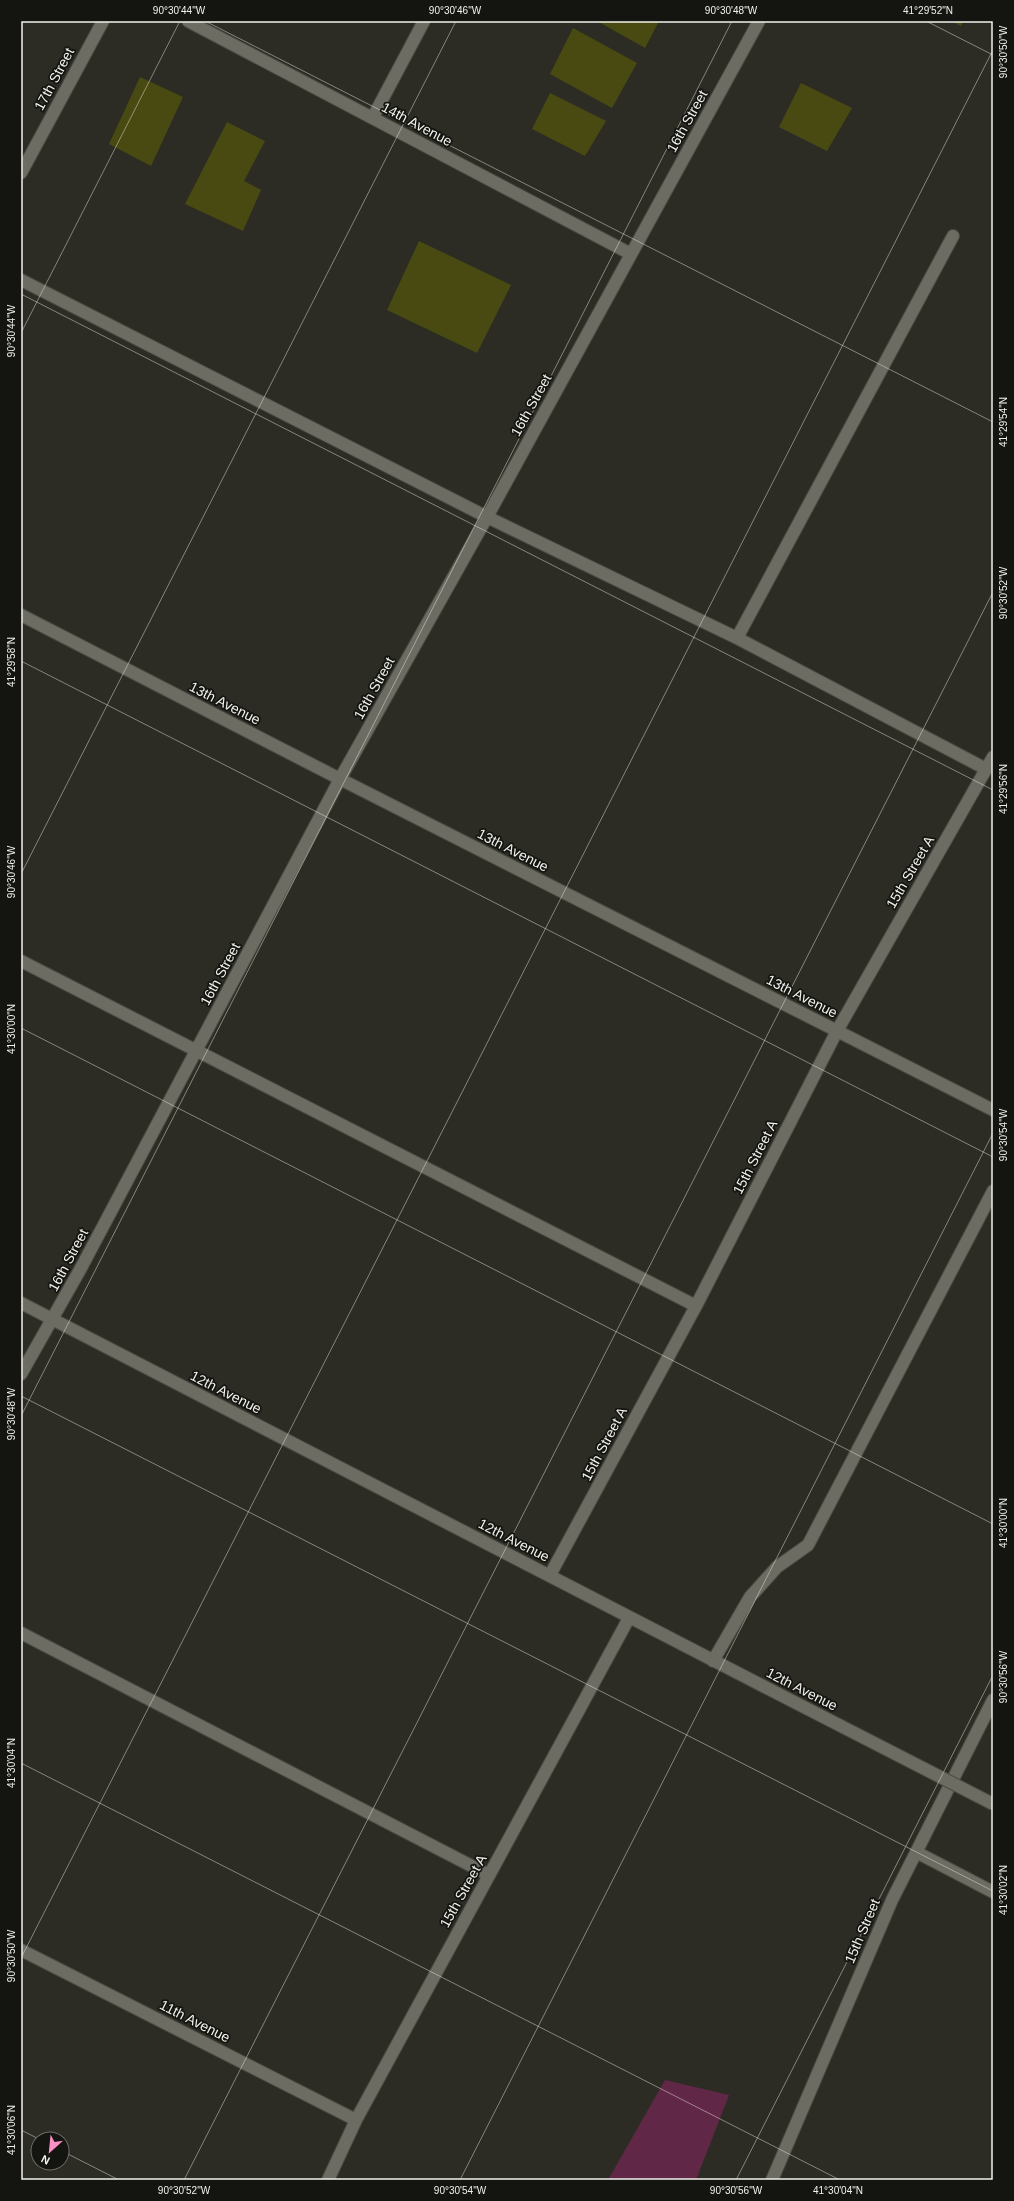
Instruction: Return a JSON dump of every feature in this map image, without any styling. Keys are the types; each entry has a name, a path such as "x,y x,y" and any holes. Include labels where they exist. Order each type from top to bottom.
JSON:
{"street":[{"name":"17th Street","path":"21,173 103,21"},
{"name":"14th Avenue","path":"188,21 631,254"},
{"path":"373,118 424,21"},
{"name":"16th Street","path":"21,1374 53,1320 340,779 487,517 759,21"},
{"path":"738,638 952,236"},
{"path":"21,280 487,517 738,638 986,769"},
{"name":"13th Avenue","path":"21,615 340,779 993,1110"},
{"name":"15th Street A","path":"550,1575 696,1306 837,1031 993,757"},
{"path":"21,961 696,1306"},
{"path":"713,1661 750,1597 777,1568 808,1545 993,1191"},
{"name":"12th Avenue","path":"21,1303 550,1575 629,1618 993,1804"},
{"name":"15th Street A","path":"328,2180 356,2120 629,1618"},
{"path":"21,1633 489,1875"},
{"name":"15th Street","path":"772,2180 892,1900 993,1700"},
{"path":"916,1852 993,1892"},
{"name":"11th Avenue","path":"21,1950 356,2120"}],"shaded area":[{"path":"665,2080 729,2095 696,2180 608,2180"}],"building":[{"path":"597,21 659,21 645,48"},
{"path":"951,21 963,21 961,26"},
{"path":"573,28 637,63 612,108 550,74"},
{"path":"140,77 183,97 151,166 109,144"},
{"path":"801,83 852,108 827,151 779,127"},
{"path":"550,93 606,121 585,156 532,129"},
{"path":"227,122 265,141 244,181 261,190 243,231 185,204"},
{"path":"419,241 511,285 477,353 387,310"}]}
